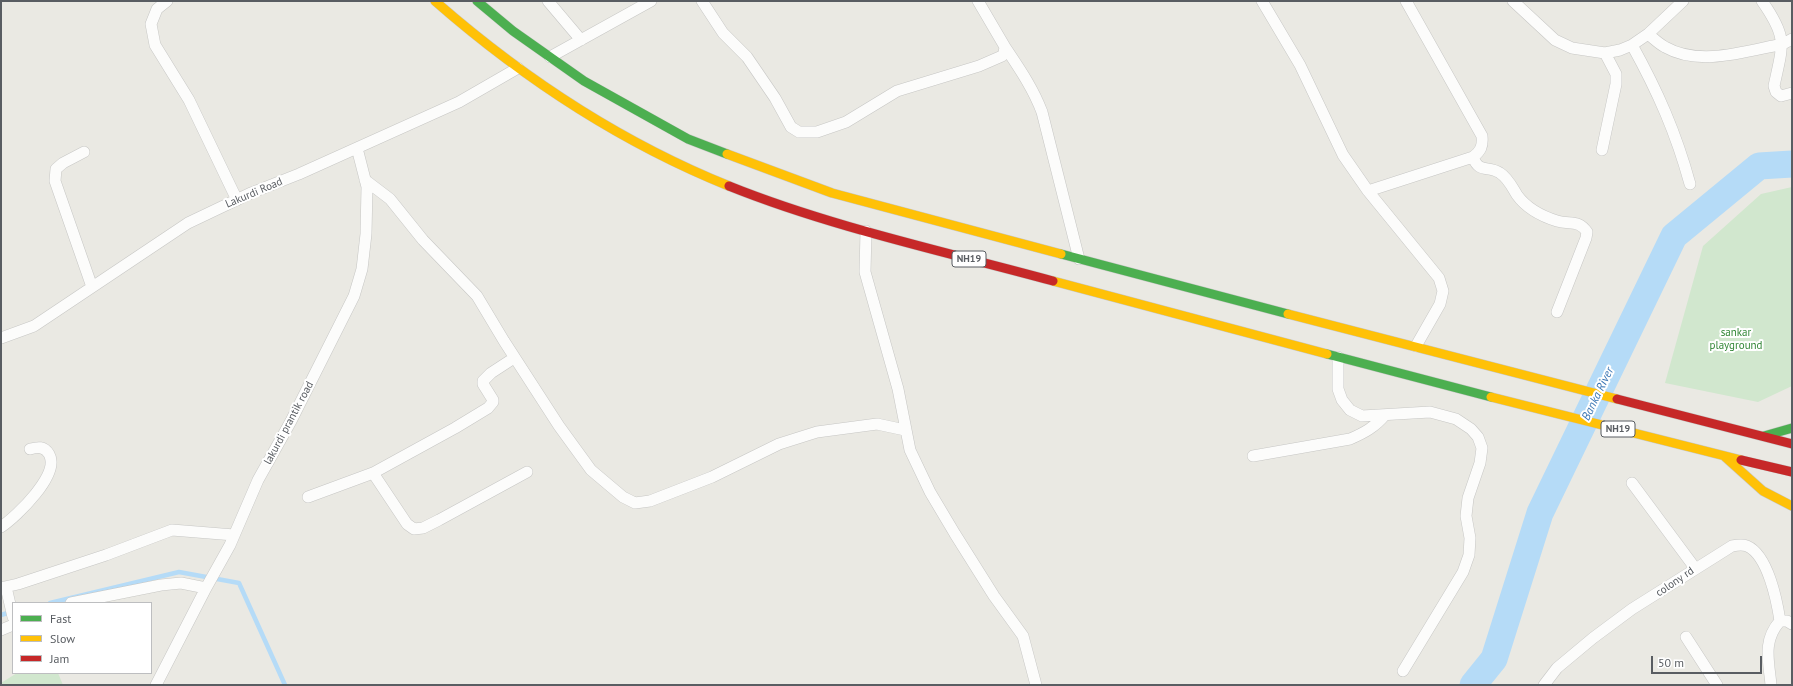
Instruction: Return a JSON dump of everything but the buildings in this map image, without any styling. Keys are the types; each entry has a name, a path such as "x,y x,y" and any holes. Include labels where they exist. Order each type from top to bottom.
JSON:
{"main road":[{"name":"NH19","path":"435,1 482,41 518,68 569,103 623,135 682,166 749,193 812,215 866,231 1549,413 1792,472"},
{"name":"NH19","path":"477,1 513,30 584,81 688,139 832,193 1792,444"},
{"path":"1764,436 1792,428"},
{"path":"1724,456 1755,486 1770,496 1792,506"}],"street":[{"path":"167,1 157,8 153,14 151,24 155,45 189,100 237,200"},
{"path":"548,1 581,40"},
{"path":"702,1 723,33 747,57 775,98 791,126 799,132 817,132 846,122 897,91 979,66 1002,56 1004,53 1004,47"},
{"path":"978,1 1004,47 1037,97 1080,259"},
{"path":"1262,1 1300,65 1343,155 1368,191 1438,278 1443,290 1440,304 1416,346"},
{"path":"1368,191 1473,157 1483,143 1482,136 1406,1"},
{"path":"1513,1 1555,40 1572,48 1604,53 1620,50 1632,45 1648,34 1683,1"},
{"path":"1762,1 1787,42 1774,86 1776,92 1781,96 1792,93"},
{"path":"550,57 645,3"},
{"path":"1648,34 1664,47 1683,55 1702,57 1787,42"},
{"path":"1632,45 1668,116 1690,184"},
{"path":"1602,150 1616,84 1616,74 1604,53"},
{"name":"Lakurdi Road","path":"1,338 34,326 188,223 459,102 518,68"},
{"name":"lakurdi prantik road","path":"156,685 207,585 223,558 258,480 291,421 354,296 362,269 366,234 367,187 357,148"},
{"path":"84,152 63,163 56,169 55,182 92,287"},
{"path":"1473,157 1475,163 1480,168 1493,170 1500,173 1527,207 1542,216 1560,222 1582,226 1587,232 1557,312"},
{"path":"365,180 390,198 423,240 477,296 514,358 559,426 592,470 623,497 635,503 657,499 712,477 779,444 817,432 877,424 905,430"},
{"path":"866,231 864,272 898,389 910,450 930,492 994,596 1023,636 1036,685"},
{"path":"1338,357 1338,389 1342,400 1350,410 1362,416 1430,412 1456,419 1471,429 1478,437 1482,448 1480,463 1468,498 1466,516 1470,538 1469,555 1463,572 1403,671"},
{"path":"308,497 372,473 455,428 488,408 493,400 483,384 483,381 491,373 514,358"},
{"path":"1253,456 1350,439 1364,433 1376,425 1385,415"},
{"path":"1,527 13,519 31,500 49,474 52,462 45,450 40,447 30,449"},
{"path":"372,473 407,524 414,529 423,528 439,520 527,472"},
{"path":"1632,483 1695,568"},
{"path":"12,614 9,600 3,587 18,584 106,555 172,530 234,535"},
{"name":"colony rd","path":"1544,685 1557,668 1593,638 1632,609 1660,593 1695,568 1732,546 1741,545 1748,547 1754,552 1771,579 1775,591 1780,621"},
{"path":"76,602 162,585 181,583 207,585"},
{"path":"1,630 12,620"},
{"path":"1771,685 1767,662 1768,647 1775,627 1780,621 1786,621 1792,624"},
{"path":"1686,637 1717,685"}],"green space":[{"name":"sankar playground","path":"1792,187 1792,386 1758,402 1665,383 1703,246 1761,194"},
{"path":"15,674 58,674 63,685 1,685 1,683"}],"waterway":[{"name":"Banka River","path":"1473,685 1494,659 1540,513 1674,236 1759,166 1792,164"},
{"path":"54,602 179,572 239,583 285,685"},
{"path":"1,615 11,612"}],"traffic: fast":[{"path":"477,1 513,31 584,81 688,139 727,154"},
{"path":"1061,254 1288,314"},
{"path":"1327,354 1491,397"},
{"path":"1764,436 1792,428"}],"traffic: slow":[{"path":"435,1 503,56 574,106 649,149 689,169 729,186"},
{"path":"727,154 832,193 1061,254"},
{"path":"1053,281 1327,354"},
{"path":"1288,314 1617,399"},
{"path":"1491,397 1741,460"},
{"path":"1724,456 1763,491 1792,506"}],"traffic: jam":[{"path":"729,186 768,201 848,226 1053,281"},
{"path":"1617,399 1792,444"},
{"path":"1741,460 1792,472"}]}
